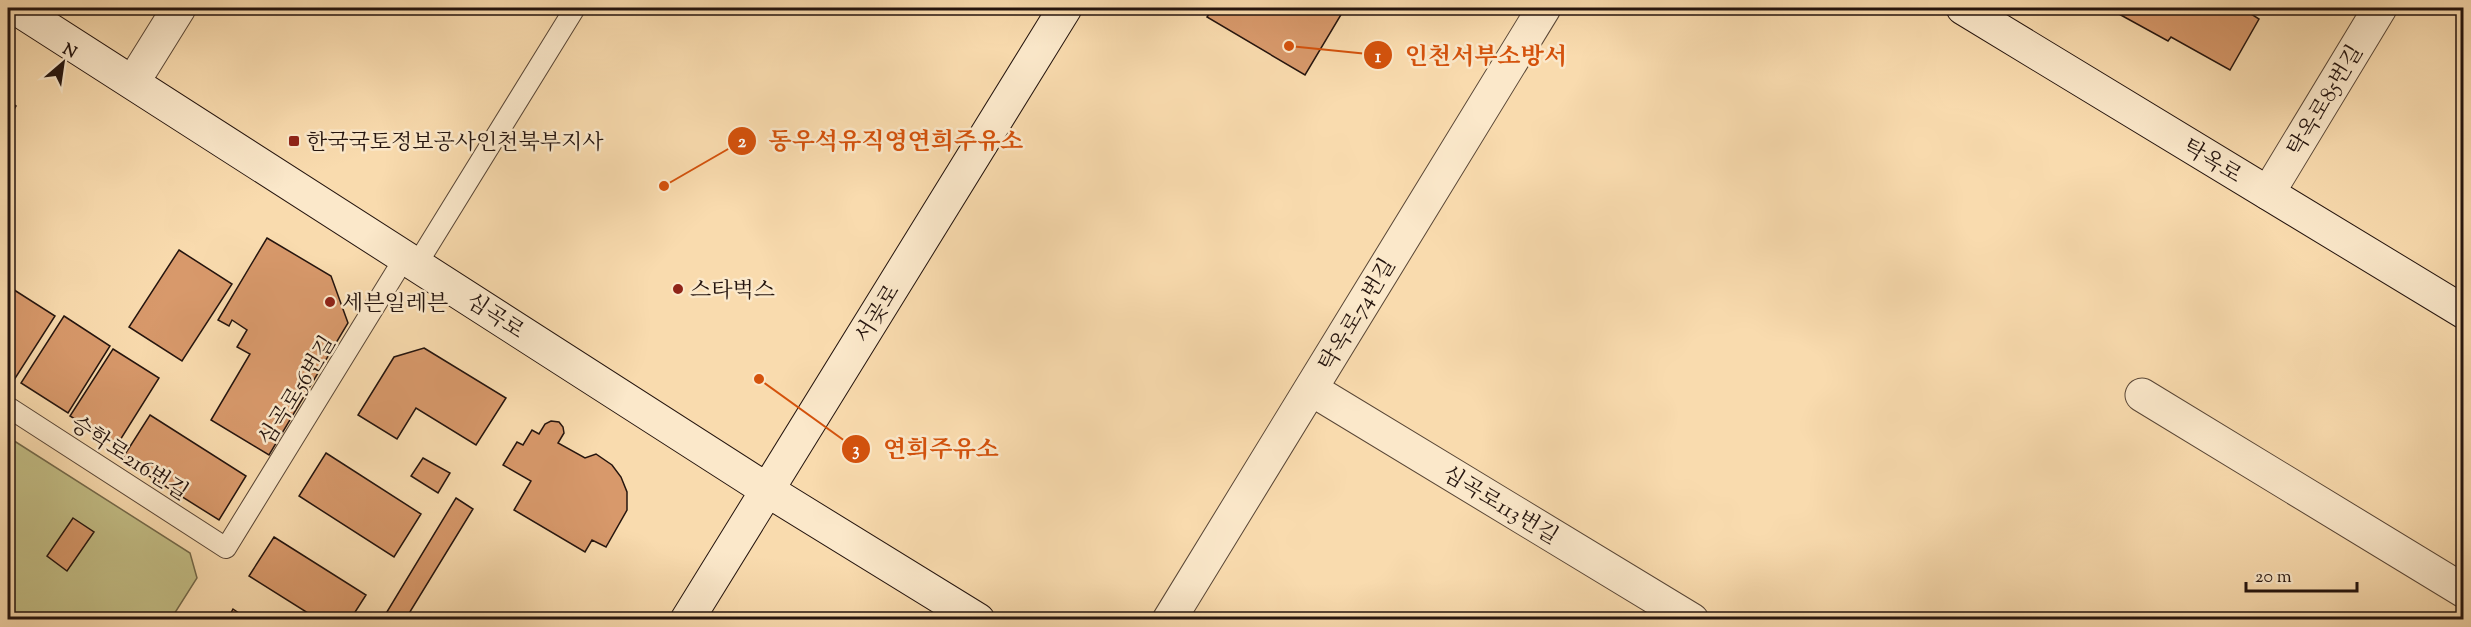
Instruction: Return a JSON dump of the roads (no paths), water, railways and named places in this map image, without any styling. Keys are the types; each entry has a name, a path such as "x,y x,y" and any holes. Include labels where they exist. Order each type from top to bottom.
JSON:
{"street":[{"name":"심곡로","path":"16,8 767,490 978,620"},
{"path":"133,82 179,8"},
{"name":"서곶로","path":"687,620 1065,8"},
{"name":"탁옥로74번길","path":"1169,620 1544,8"},
{"name":"탁옥로","path":"1963,8 2463,312"},
{"name":"탁옥로85번길","path":"2268,193 2380,8"},
{"name":"심곡로113번길","path":"1311,388 1692,620"},
{"path":"2142,395 2463,591"}],"lane":[{"name":"심곡로56번길","path":"226,548 575,8"},
{"name":"승학로216번길","path":"8,407 226,548"}],"place":[{"name":"인천서부소방서","path":"1289,46"},
{"name":"한국국토정보공사인천북부지사","path":"294,141"},
{"name":"동우석유직영연희주유소","path":"664,186"},
{"name":"스타벅스","path":"678,289"},
{"name":"세븐일레븐","path":"330,302"},
{"name":"연희주유소","path":"759,379"}]}
